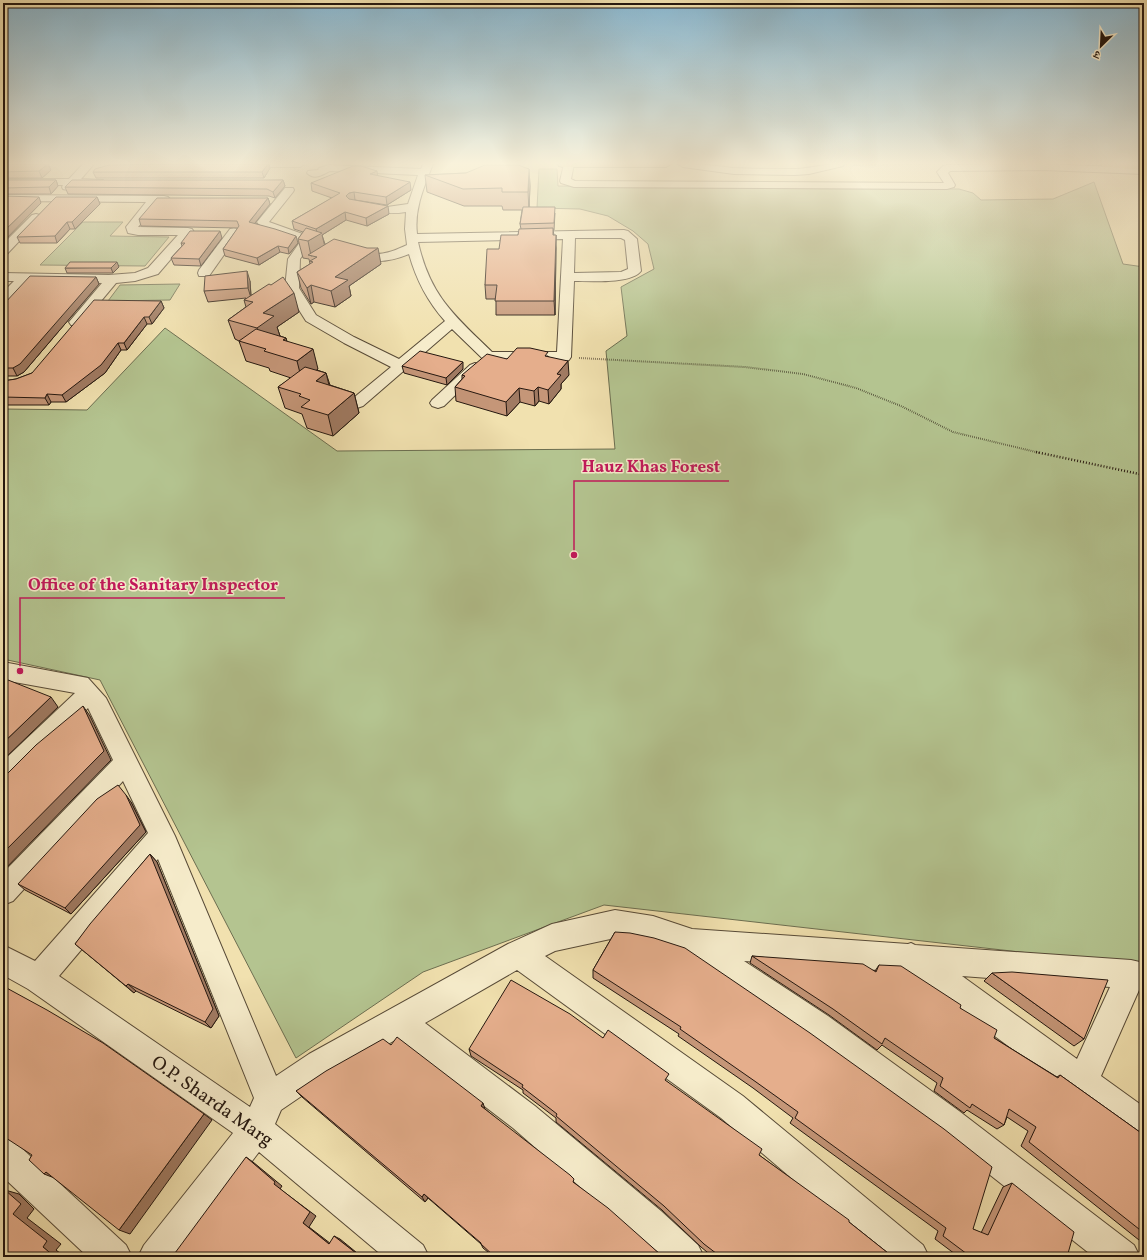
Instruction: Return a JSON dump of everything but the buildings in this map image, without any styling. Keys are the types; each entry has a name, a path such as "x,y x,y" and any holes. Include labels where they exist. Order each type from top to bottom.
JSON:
{"street":[{"path":"3,251 31,223"},
{"path":"135,223 132,227 132,230 203,232"},
{"path":"264,223 266,225 321,244"},
{"path":"411,223 413,242 422,272 434,297 453,321 488,356"},
{"path":"3,277 134,277 153,271 188,232"},
{"path":"204,273 234,232 219,232"},
{"path":"342,250 378,259 386,258 413,242 624,234 632,239 635,271 624,276 568,277"},
{"path":"438,403 488,356 564,357 569,235"},
{"path":"308,240 294,258 292,288 311,318 349,340 401,366"},
{"path":"3,300 25,277"},
{"path":"69,330 113,278"},
{"path":"357,403 453,321"},
{"path":"5,675 80,684 98,704 162,836 270,1099"},
{"path":"3,777 89,693"},
{"path":"3,892 126,762"},
{"path":"38,978 162,836"},
{"path":"156,1257 256,1130 270,1099 320,1065 518,954 552,938 615,924 653,930 692,943 911,958 1137,976 1082,1082"},
{"path":"692,943 817,1027 948,1122 1122,1257"},
{"path":"518,954 732,1107 911,1257"},
{"path":"911,958 1144,1127"},
{"name":"O.P. Sharda Marg","path":"3,959 38,978 256,1130 411,1257"},
{"path":"398,1021 524,1117 649,1223 686,1257"},
{"path":"3,1154 114,1257"}],"path":[{"path":"564,357 745,367 803,374 856,388 901,406 953,432 999,444 1144,475"}],"green space":[{"path":"82,223 122,223 110,236 169,237 145,266 40,265"},
{"path":"619,223 1108,223 1123,264 1144,267 1144,966 604,905 423,972 296,1058 100,680 3,659 3,409 87,410 165,328 337,451 615,449 606,351 627,336 621,287 654,269 648,244 633,231"},
{"path":"180,284 170,300 108,301 120,285"}],"place":[{"name":"Hauz Khas Forest","path":"574,555"},
{"name":"Office of the Sanitary Inspector","path":"20,671"}]}
